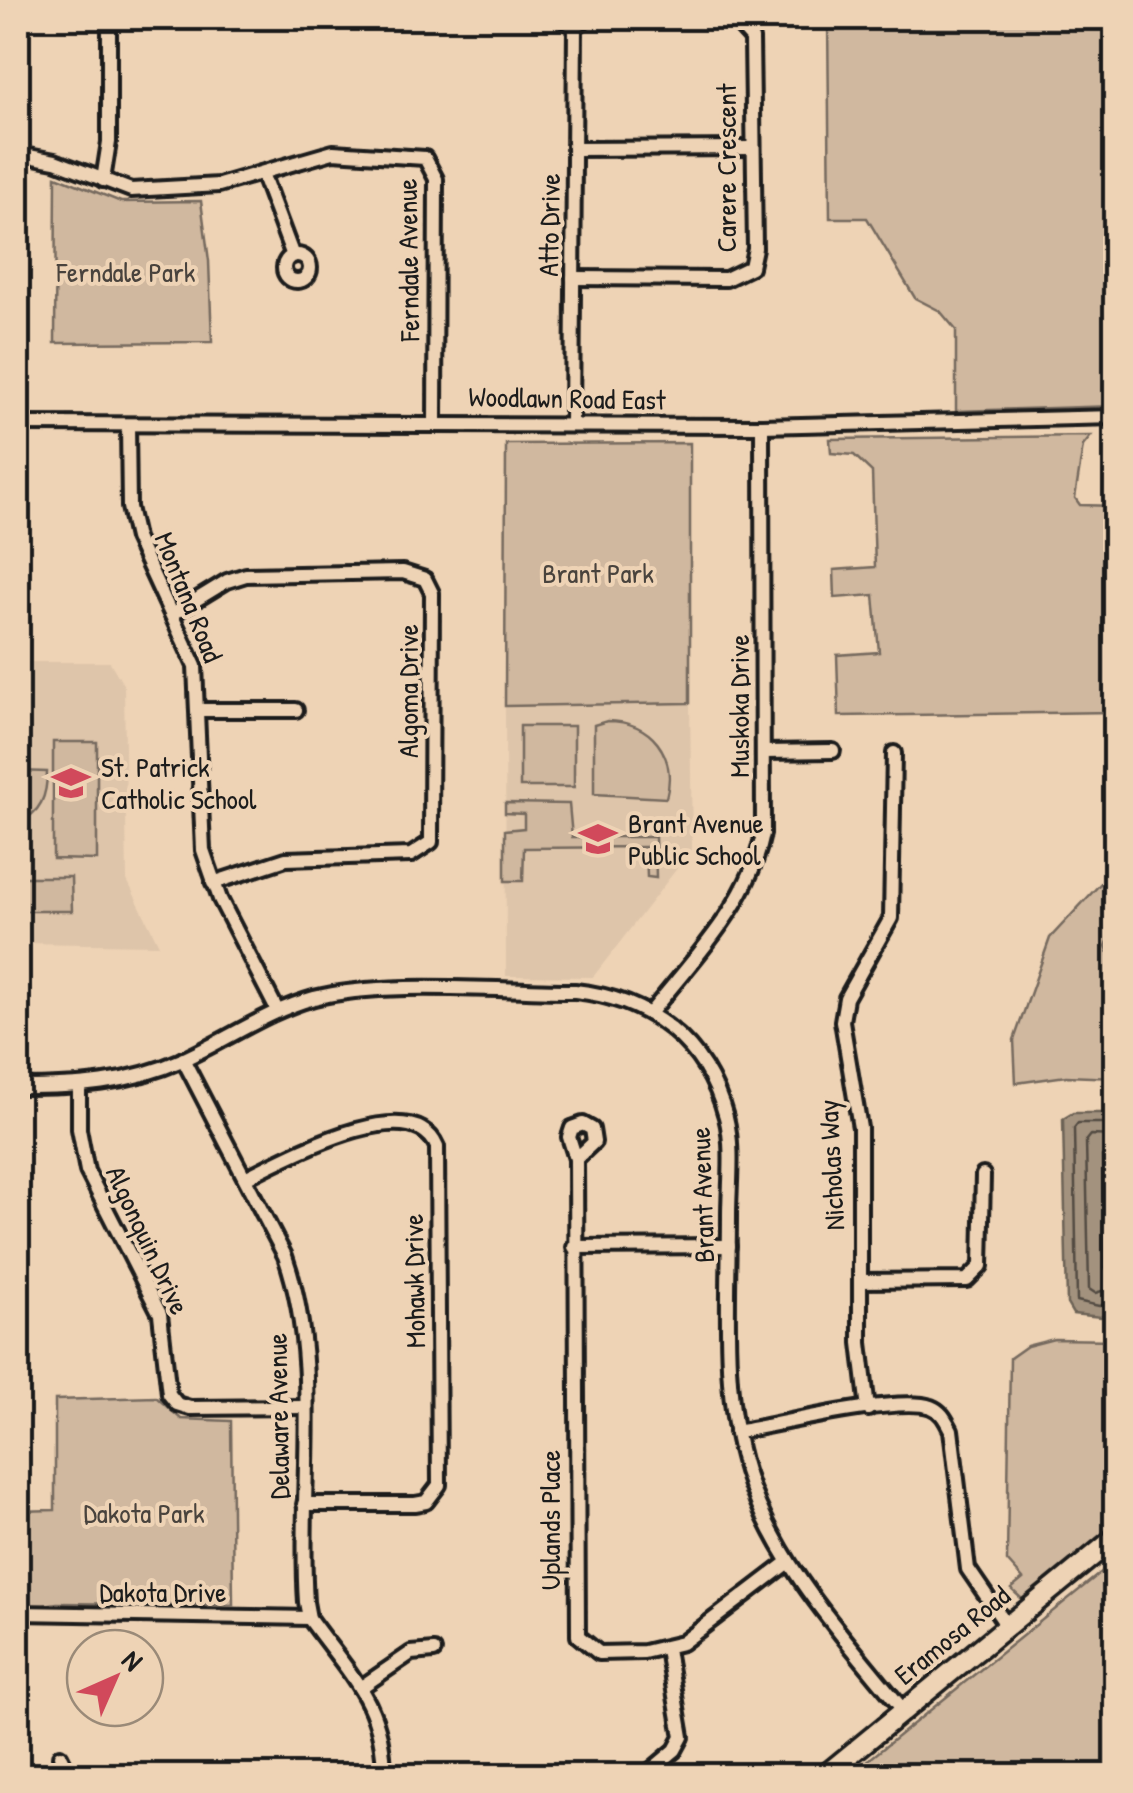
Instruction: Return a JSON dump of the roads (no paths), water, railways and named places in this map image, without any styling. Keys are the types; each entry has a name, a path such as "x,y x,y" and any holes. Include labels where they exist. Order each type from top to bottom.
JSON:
{"main road":[{"name":"Eramosa Road","path":"824,1776 1116,1537"}],"street":[{"path":"102,180 109,142 109,18"},
{"path":"562,18 575,28 586,18"},
{"name":"Carere Crescent","path":"573,278 726,279 744,272 754,248 752,38 733,18"},
{"name":"Atto Drive","path":"572,424 575,28"},
{"path":"575,148 752,148"},
{"name":"Ferndale Avenue","path":"18,154 54,161 131,190 192,188 333,152 412,154 432,166 436,179 435,422"},
{"path":"262,173 293,256"},
{"name":"Woodlawn Road East","path":"18,424 435,422 762,426 1116,418"},
{"name":"Montana Road","path":"128,425 130,507 136,538 194,666 199,710 200,823 214,884 277,1010"},
{"name":"Muskoka Drive","path":"652,1011 739,899 752,874 765,818 762,426"},
{"name":"Algoma Drive","path":"173,614 227,581 265,572 403,572 425,579 432,593 431,842 412,856 286,858 214,884"},
{"path":"199,710 296,710"},
{"path":"765,752 833,751"},
{"name":"Nicholas Way","path":"868,1409 860,1343 860,1128 842,1022 846,998 883,940 891,918 894,752"},
{"name":"Brant Avenue","path":"18,1087 80,1087 130,1078 183,1060 277,1010 314,998 364,991 575,991 612,997 652,1011 692,1047 713,1078 727,1120 731,1384 736,1432 760,1510 787,1563 903,1710"},
{"name":"Delaware Avenue","path":"183,1060 246,1178 295,1286 304,1335 309,1618"},
{"name":"Algonquin Drive","path":"80,1087 80,1130 87,1171 162,1318 170,1394 178,1404 190,1408 304,1407"},
{"name":"Mohawk Drive","path":"246,1178 313,1144 358,1128 418,1126 433,1136 437,1147 439,1485 426,1502 415,1504 304,1504"},
{"name":"Uplands Place","path":"576,1159 575,1627 582,1644 599,1653 668,1648 696,1635 787,1563"},
{"path":"860,1282 967,1280 976,1275 982,1252 983,1175"},
{"path":"574,1247 729,1246"},
{"path":"736,1432 868,1409 915,1405 931,1407 944,1416 951,1430 968,1569 1007,1626"},
{"name":"Dakota Drive","path":"18,1613 309,1618"},
{"path":"309,1618 381,1724 384,1776"},
{"path":"644,1776 675,1750 682,1737 668,1648"},
{"path":"360,1688 411,1653 434,1651"},
{"path":"60,1756 70,1776"}],"water":[{"path":"1073,1113 1109,1113 1114,1118 1113,1308 1101,1317 1073,1314 1067,1304 1063,1119"}],"place":[{"name":"St. Patrick Catholic School","path":"71,783"},
{"name":"Brant Avenue Public School","path":"598,839"}],"park label":[{"name":"Ferndale Park","path":"126,272"},
{"name":"Brant Park","path":"598,573"},
{"name":"Dakota Park","path":"144,1513"}]}
